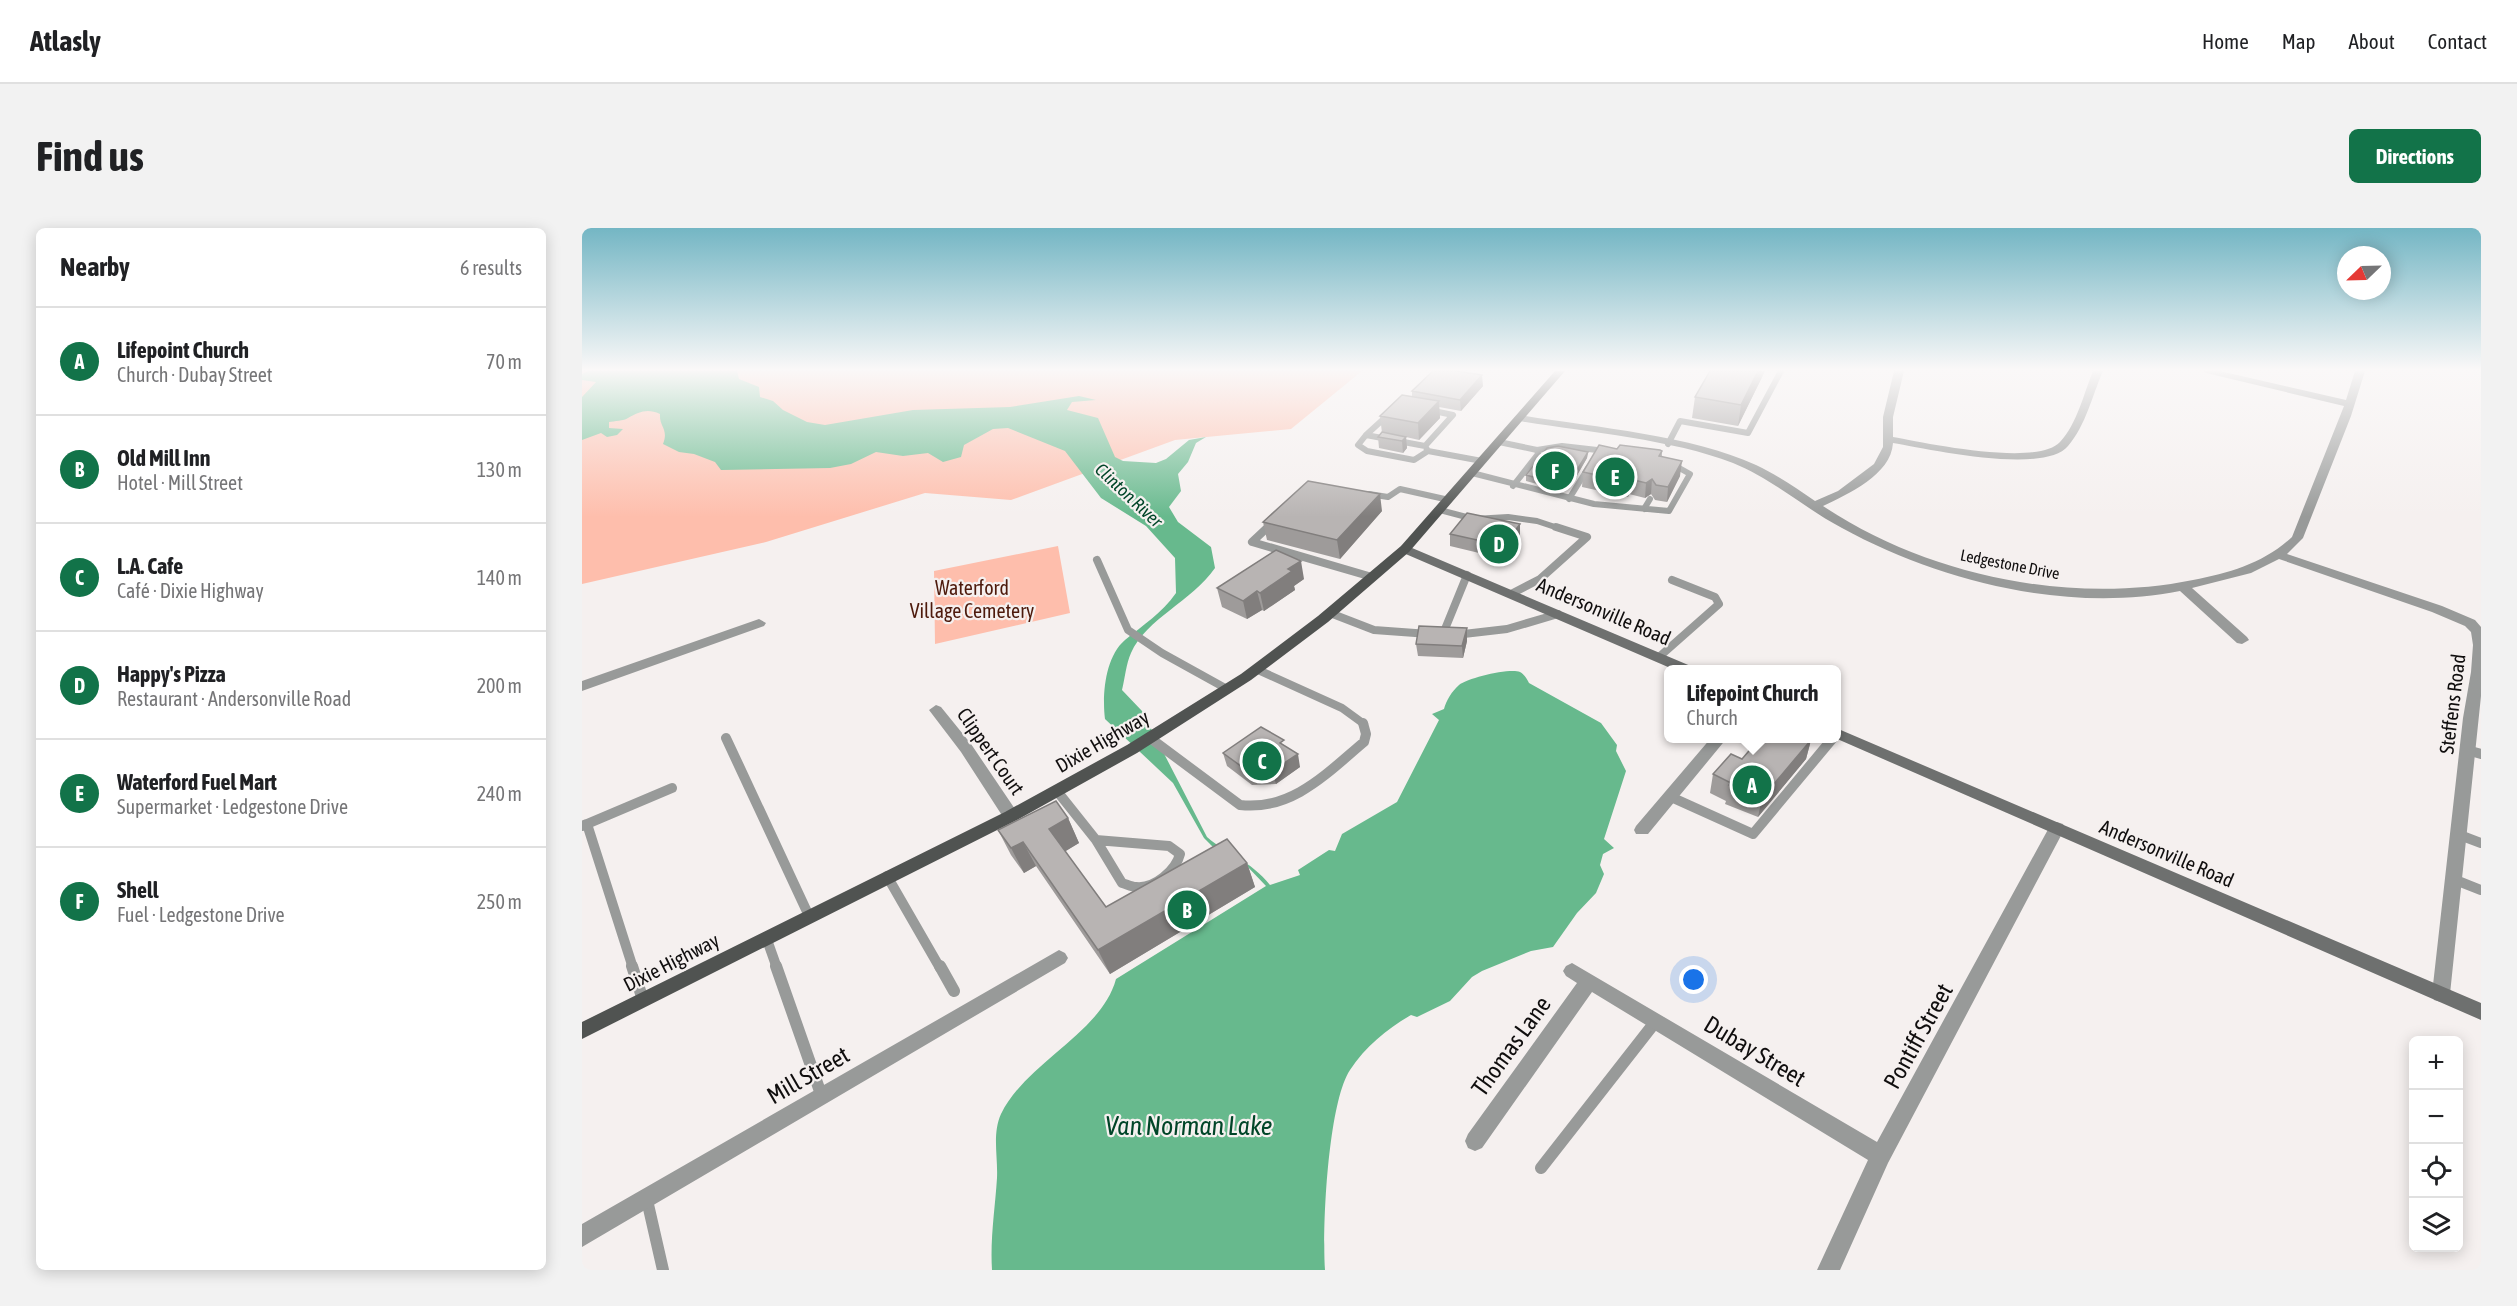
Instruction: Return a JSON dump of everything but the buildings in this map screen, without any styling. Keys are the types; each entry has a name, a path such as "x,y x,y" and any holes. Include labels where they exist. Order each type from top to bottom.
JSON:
{"main road":[{"name":"Dixie Highway","path":"582,1031 887,876 1011,816 1166,729 1256,669 1330,613 1405,549 1518,420"}],"street":[{"name":"Ledgestone Drive","path":"1528,420 1718,455 1755,468 1855,530 1904,553 1976,577 2026,588 2098,595 2183,587 2240,574 2261,566 2279,555 2297,538 2344,420"},
{"path":"1814,506 1842,493 1879,466 1888,447 1888,420"},
{"path":"1887,439 1996,456 2041,456 2062,448 2079,420"},
{"name":"Andersonville Road","path":"1405,549 1678,665"},
{"name":"Steffens Road","path":"2279,555 2447,613 2470,623 2479,632 2474,752 2457,834 2441,994"},
{"path":"2183,587 2242,640"},
{"path":"582,686 759,623"},
{"name":"Clippert Court","path":"936,710 966,748 1011,816"},
{"name":"Andersonville Road","path":"1841,737 2481,1012"},
{"path":"1642,830 1716,743"},
{"name":"Pontiff Street","path":"1828,1270 1881,1156 2056,828"},
{"name":"Mill Street","path":"582,1236 1059,958"},
{"name":"Dubay Street","path":"1580,976 1881,1156"},
{"name":"Thomas Lane","path":"1475,1141 1580,976"}],"lane":[{"path":"1382,420 1358,445 1366,451 1414,460 1449,420"},
{"path":"1668,444 1680,421 1748,433 1755,420"},
{"path":"1366,435 1482,461"},
{"path":"1499,442 1537,450 1562,446 1619,453"},
{"path":"1513,486 1538,454 1537,450"},
{"path":"1569,499 1598,450"},
{"path":"1472,473 1513,486 1569,499 1669,511 1690,474 1669,463 1667,473"},
{"path":"1365,493 1388,497 1401,489 1449,500"},
{"path":"1644,509 1650,499"},
{"path":"1440,510 1474,519 1508,517 1537,521 1587,537 1540,579 1511,594"},
{"path":"1282,514 1252,542 1372,577"},
{"path":"1097,560 1128,630 1143,642 1227,689"},
{"path":"1443,634 1452,604 1467,575"},
{"path":"1659,657 1719,604 1715,597 1672,580"},
{"path":"1330,613 1374,630 1473,635 1527,624 1558,614"},
{"path":"1150,738 1240,805 1255,809 1291,798 1364,742 1367,736 1365,728 1353,714 1256,669"},
{"path":"726,738 809,916"},
{"path":"1671,797 1754,834 1829,743"},
{"path":"643,1000 585,825 672,789"},
{"path":"1057,791 1096,840 1122,883 1138,888 1161,879 1177,867 1180,854 1169,846 1096,840"},
{"path":"2457,834 2481,843"},
{"path":"887,876 954,991"},
{"path":"2453,879 2481,890"},
{"path":"766,937 822,1097"},
{"path":"1541,1168 1656,1021"},
{"path":"647,1200 663,1270"}],"green space":[{"path":"582,420 1302,420 1291,429 1175,440 1011,500 925,493 766,542 582,584"},
{"name":"Waterford Village Cemetery","path":"1058,546 1070,613 935,644 934,571"}],"water":[{"name":"Van Norman Lake","path":"582,420 625,420 609,422 609,428 623,429 617,435 607,437 601,433 582,440"},
{"name":"Van Norman Lake","path":"661,420 802,420 825,425 857,420 1099,420 1115,457 1123,461 1156,463 1166,459 1189,440 1206,437 1196,443 1188,462 1178,474 1181,491 1169,507 1178,522 1211,547 1215,568 1205,580 1147,630 1138,641 1129,657 1122,690 1142,711 1207,837 1255,870 1270,885 1300,875 1298,870 1329,850 1335,851 1342,834 1397,802 1439,720 1432,714 1444,709 1452,693 1464,682 1498,673 1520,672 1529,683 1601,723 1617,745 1616,751 1626,771 1604,839 1614,848 1603,854 1600,865 1604,874 1596,893 1577,913 1553,947 1531,951 1482,971 1472,977 1450,1001 1417,1017 1411,1015 1394,1026 1377,1039 1356,1061 1342,1086 1336,1109 1328,1167 1325,1270 992,1270 997,1129 1001,1114 1013,1096 1027,1079 1095,1016 1108,998 1116,979 1266,886 1244,863 1213,847 1204,838 1173,783 1105,719 1106,677 1113,656 1125,640 1158,613 1176,593 1175,558 1146,526 1101,498 1065,451 1008,428 993,429 964,445 961,457 943,462 928,453 903,456 876,452 851,464 830,468 721,470 715,462 694,454 679,452 663,444 665,435"}],"place":[{"name":"Shell","path":"1555,471"},
{"name":"Waterford Fuel Mart","path":"1615,477"},
{"name":"Happy's Pizza","path":"1499,544"},
{"name":"L.A. Cafe","path":"1262,761"},
{"name":"Lifepoint Church","path":"1752,785"},
{"name":"Old Mill Inn","path":"1187,910"}],"water label":[{"name":"Clinton River","path":"1129,495"}]}
